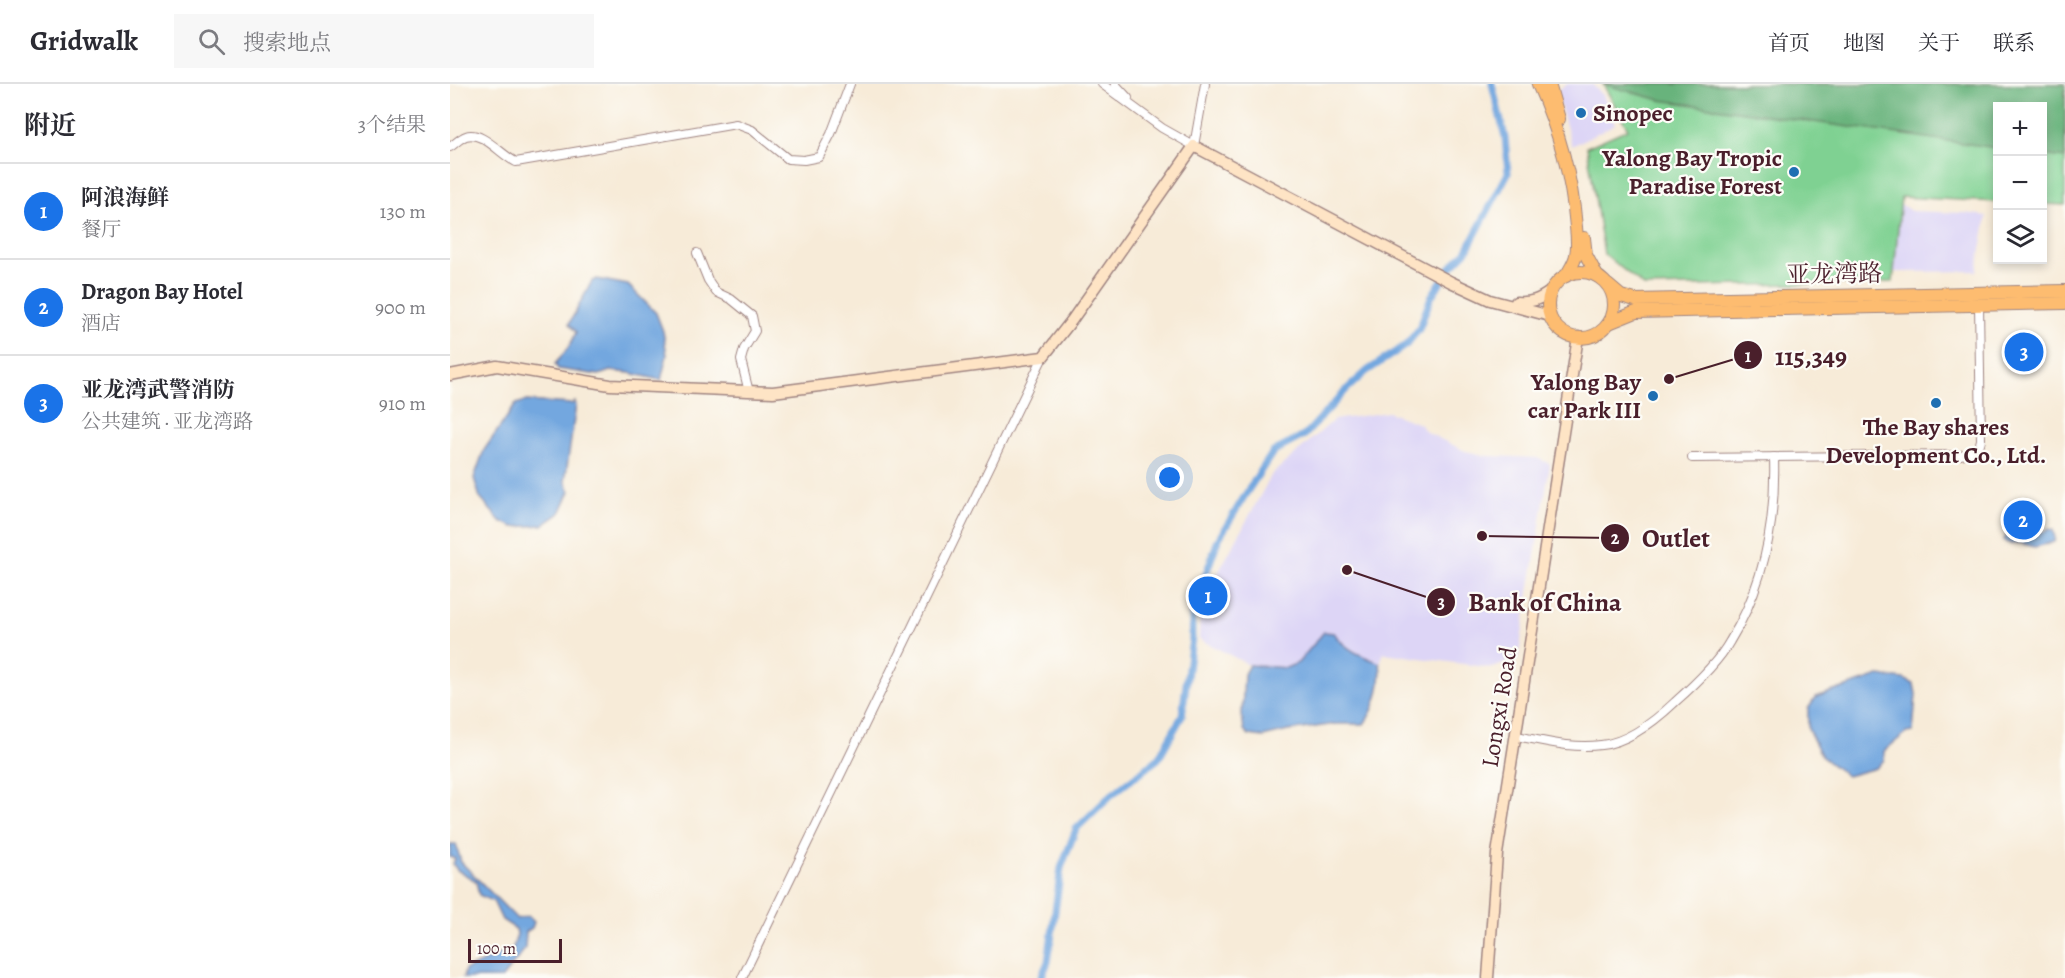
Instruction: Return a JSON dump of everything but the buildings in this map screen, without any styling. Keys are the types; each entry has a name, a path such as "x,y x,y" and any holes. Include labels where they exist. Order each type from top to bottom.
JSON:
{"main road":[{"path":"1538,84 1564,160 1575,219 1576,259 1566,276"},
{"path":"1549,84 1577,188 1586,255 1597,276 1608,285 1613,297 1614,311 1609,323 1590,336 1578,337 1566,334 1557,327 1550,316 1548,303 1551,291 1566,276 1582,272 1597,276"},
{"name":"亚龙湾路","path":"1608,285 1621,296 1635,300 2065,291"},
{"name":"亚龙湾路","path":"1609,323 1636,312 2065,303"}],"street":[{"path":"450,147 467,135 477,136 516,162 736,124 752,130 788,159 804,160 819,157 831,134 850,84"},
{"path":"1102,84 1162,128 1431,272 1490,300 1550,316"},
{"path":"1115,84 1144,114"},
{"path":"742,978 1044,357 1194,146 1205,84"},
{"path":"697,254 716,292 752,315 755,331 744,349 741,360 749,392"},
{"path":"1490,300 1536,302 1551,291"},
{"path":"1692,458 1961,455 1978,450 1981,440 1979,304"},
{"name":"Longxi Road","path":"1488,978 1497,854 1578,337"},
{"path":"450,375 497,366 610,385 773,392 1044,357"},
{"path":"1515,736 1573,747 1603,745 1641,729 1659,717 1684,694 1729,643 1748,608 1760,577 1769,538 1775,488 1774,457"}],"shaded area":[{"path":"1568,84 1592,84 1603,95 1615,124 1572,146 1556,91"},
{"path":"1816,150 1911,211 1987,216 1977,271 1688,275"},
{"path":"1388,412 1420,424 1426,432 1465,451 1488,456 1537,458 1550,464 1518,659 1492,668 1384,653 1380,663 1352,651 1340,642 1334,633 1297,663 1286,668 1268,668 1249,665 1199,639 1200,610 1205,597 1272,474 1334,420"}],"green space":[{"name":"Yalong Bay Tropic Paradise Forest","path":"1603,84 2065,84 2065,205 2047,204 2047,102 1993,102 1993,202 1901,197 1893,282 1645,287 1604,254 1587,147 1628,129"},
{"path":"1603,84 2065,84 2065,158 2047,156 2047,102 1993,102 1993,147 1660,100"}],"water":[{"path":"597,279 628,285 656,313 663,331 667,355 661,380 630,373 610,371 599,375 558,369 555,364 570,345 576,332 569,324 592,281"},
{"path":"526,401 572,404 575,402 565,481 570,491 560,513 543,525 513,527 500,521 480,498 474,478 484,450 516,404"},
{"path":"2022,528 2038,534 2049,529 2053,530 2054,542 2035,547 2021,543 2011,544 2004,540 2007,534 2016,534"},
{"path":"1324,632 1334,633 1349,648 1380,663 1378,695 1364,724 1336,724 1263,737 1249,735 1244,730 1242,715 1244,674 1249,665 1286,668 1298,663"},
{"path":"1879,676 1904,679 1914,684 1916,694 1913,732 1906,733 1884,751 1884,760 1876,768 1847,776 1822,757 1808,729 1808,709 1816,697"},
{"path":"450,844 456,844 461,862 517,919 528,916 534,922 532,928 526,932 525,949 502,978 463,978 465,970 513,948 517,934 516,929 502,920 493,901 479,895 476,881 457,870 453,864 455,859 450,857"}],"waterway":[{"path":"1041,978 1048,962 1061,868 1076,829 1110,796 1158,759 1182,716 1192,639 1192,613 1218,540 1273,452 1305,435 1347,389 1367,371 1406,345 1419,329 1431,297 1450,268 1466,252 1508,173 1505,137 1492,84"}],"place":[{"name":"Sinopec","path":"1581,113"},
{"name":"Yalong Bay Tropic Paradise Forest","path":"1794,172"},
{"name":"亚龙湾武警消防","path":"2024,352"},
{"name":"115,349","path":"1669,379"},
{"name":"Yalong Bay car Park III","path":"1653,396"},
{"name":"The Bay shares Development Co., Ltd.","path":"1936,403"},
{"name":"Dragon Bay Hotel","path":"2023,520"},
{"name":"Outlet","path":"1482,536"},
{"name":"Bank of China","path":"1347,570"},
{"name":"阿浪海鲜","path":"1208,596"}]}
